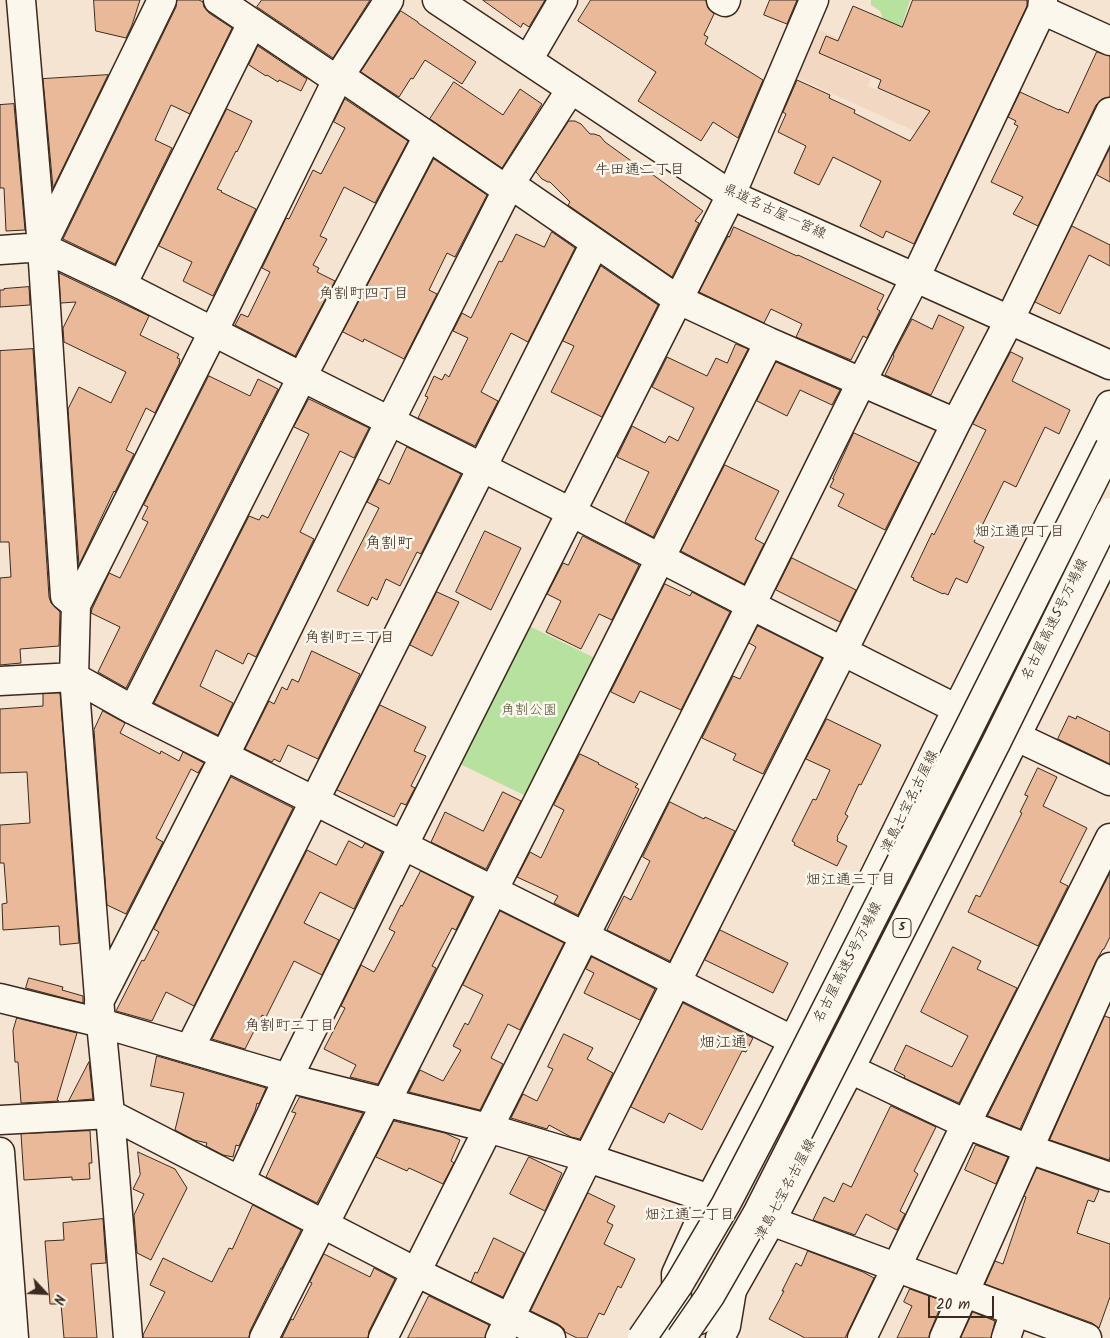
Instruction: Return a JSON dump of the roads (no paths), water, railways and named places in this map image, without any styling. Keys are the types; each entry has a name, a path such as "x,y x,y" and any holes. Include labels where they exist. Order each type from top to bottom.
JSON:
{"main road":[{"path":"21,0 42,247 65,596 76,604"},
{"path":"42,247 162,0"},
{"path":"218,0 595,243 677,299 768,342 956,423"},
{"path":"128,1338 74,677 76,604 214,332 338,78 388,0"},
{"name":"県道名古屋一宮線","path":"437,0 730,195 1110,365"},
{"path":"528,60 563,0"},
{"path":"721,0 725,2 726,0"},
{"path":"240,1181 288,1078 403,846 730,195 814,0"},
{"path":"383,1338 915,278 1042,5 1110,41"},
{"path":"122,285 252,23"},
{"path":"100,1013 225,755 508,187 571,89"},
{"path":"505,1328 676,982 1009,321 1110,112"},
{"path":"133,710 302,377 428,136"},
{"path":"190,1048 595,243"},
{"path":"0,250 42,247 122,285 957,709"},
{"path":"264,1338 493,891 768,342"},
{"name":"津島七宝名古屋線","path":"661,1338 677,1305 676,1274 710,1199 793,1041 1110,405"},
{"name":"名古屋高速5号万場線","path":"642,1338 679,1284 726,1204 1110,447"},
{"name":"名古屋高速5号万場線","path":"681,1338 710,1296 774,1182 996,743 1110,512"},
{"name":"津島七宝名古屋線","path":"690,1338 702,1315 732,1290 771,1221 850,1069 1110,548"},
{"path":"0,682 74,677 133,710 850,1069 966,1124 1029,1149 1110,1177"},
{"path":"1015,736 1110,781"},
{"path":"862,1338 966,1124 1110,838"},
{"path":"944,1338 1110,967"},
{"path":"0,998 100,1013 190,1048 288,1078 488,1128 588,1158 710,1199"},
{"path":"0,1120 110,1114 416,1272 505,1328 551,1338"},
{"path":"0,1152 14,1338"},
{"path":"771,1221 1087,1338"},
{"path":"632,1338 655,1294 676,1274"},
{"path":"720,1338 726,1326 732,1290"},
{"path":"1006,1338 1015,1311"}],"district":[{"name":"牛田通二丁目","path":"640,171"},
{"name":"角割町四丁目","path":"364,295"},
{"name":"畑江通四丁目","path":"1020,533"},
{"name":"角割町","path":"389,545"},
{"name":"角割町三丁目","path":"350,639"},
{"name":"畑江通三丁目","path":"851,881"},
{"name":"角割町二丁目","path":"290,1027"},
{"name":"畑江通","path":"723,1044"},
{"name":"畑江通二丁目","path":"690,1216"}],"park label":[{"name":"角割公園","path":"529,712"}]}
